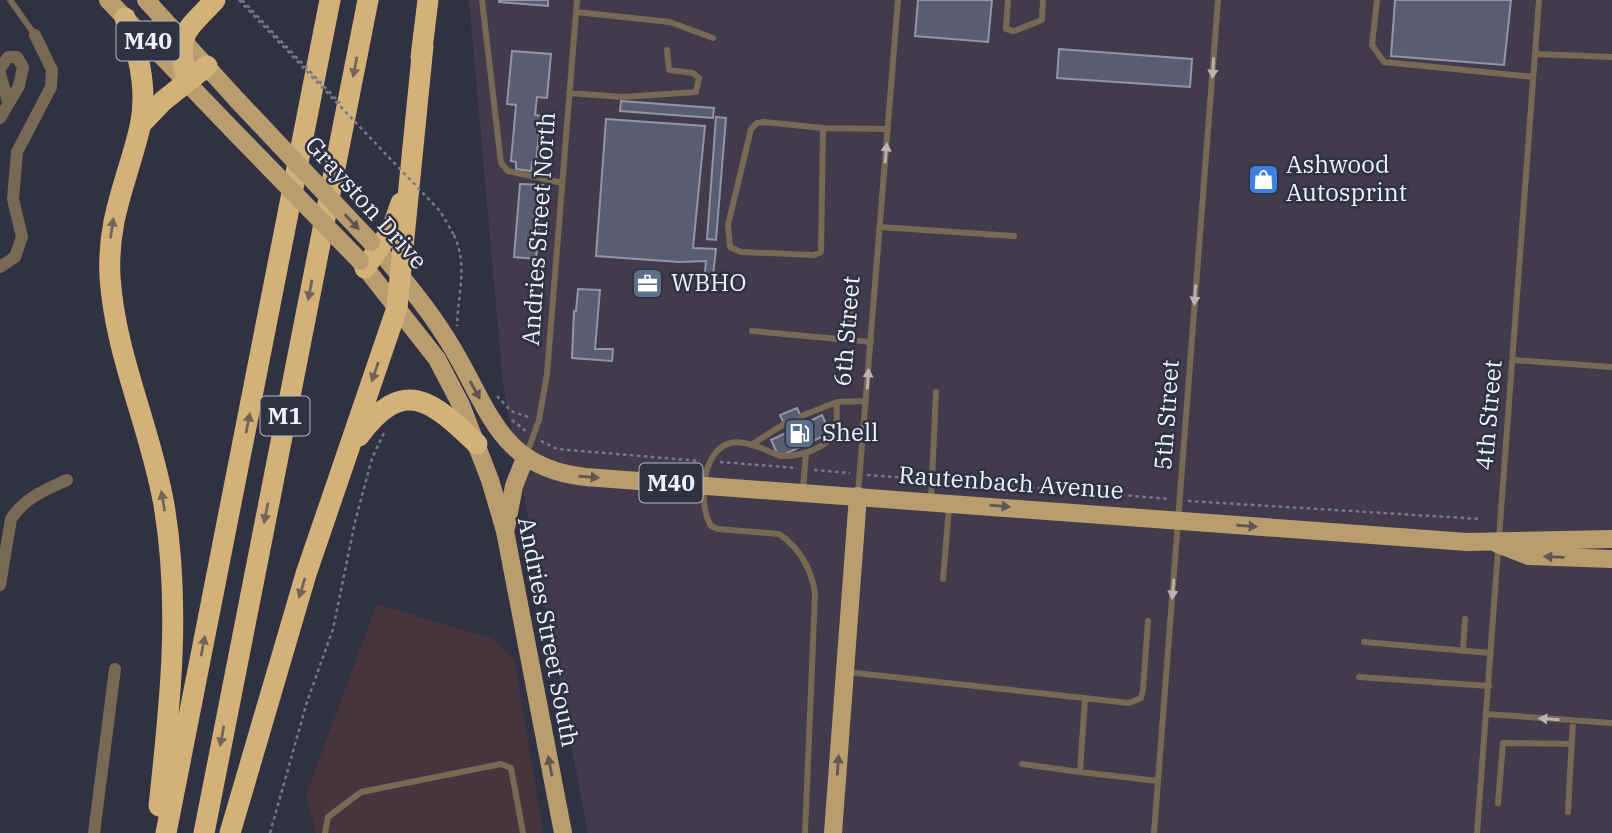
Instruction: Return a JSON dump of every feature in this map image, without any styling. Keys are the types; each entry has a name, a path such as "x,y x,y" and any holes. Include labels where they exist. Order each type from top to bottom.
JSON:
{"highway":[{"path":"187,82 182,38 215,0"},
{"name":"M1","path":"166,833 330,0"},
{"name":"M1","path":"204,833 368,0"},
{"path":"230,833 306,574 397,308 428,0"},
{"path":"125,18 141,68 141,125 114,217 110,275 124,354 155,462 172,569 173,668 156,833"},
{"path":"362,265 398,218 405,188 423,46"},
{"path":"141,125 207,66"},
{"path":"347,453 383,408 411,398 438,408 477,443"}],"main road":[{"name":"Grayston Drive","path":"108,0 362,265 437,359 477,443"},
{"name":"Grayston Drive","path":"146,0 402,276 453,348 494,423 525,458"},
{"name":"Andries Street South","path":"477,443 505,531 563,833"},
{"name":"Rautenbach Avenue","path":"525,458 540,467 564,474 1498,544"},
{"path":"505,531 514,486 525,458"},
{"name":"6th Street","path":"833,833 858,496"},
{"path":"1498,544 1529,539 1612,539"},
{"path":"1498,544 1529,556 1612,559"}],"street":[{"path":"0,268 15,257 22,237 13,199 17,152 51,87 52,70 35,35"},
{"path":"0,118 19,86 23,67 17,57 8,57 0,72 8,102"},
{"path":"0,585 11,519 16,511 27,500 66,480"},
{"path":"94,833 115,669"}],"lane":[{"path":"10,0 35,35"},
{"path":"482,0 500,163 508,171 562,183"},
{"name":"Andries Street North","path":"525,458 539,420 547,374 576,0"},
{"name":"6th Street","path":"858,496 898,0"},
{"path":"1008,0 1006,29 1014,31 1042,19 1043,0"},
{"name":"5th Street","path":"1154,833 1218,0"},
{"path":"1377,0 1372,45 1384,62 1533,77"},
{"name":"4th Street","path":"1477,833 1539,0"},
{"path":"576,12 670,22 713,38"},
{"path":"569,93 622,97 695,92 699,78 693,73 669,70 667,50"},
{"path":"1535,54 1612,57"},
{"path":"824,128 821,252 814,255 741,252 730,247 728,225 751,130 764,122 824,128 888,129"},
{"path":"880,227 1014,236"},
{"path":"848,340 853,302"},
{"path":"752,331 870,342"},
{"path":"1513,360 1612,368"},
{"path":"936,392 934,480 940,501 943,579"},
{"path":"800,416 837,402 866,401"},
{"path":"805,833 815,594 812,574 807,564 779,534 711,526 706,519 704,485 710,462 726,445 736,442 751,445 779,456 806,453 831,437 835,430 837,402"},
{"path":"751,445 784,424"},
{"path":"835,430 863,438"},
{"path":"802,492 806,453"},
{"path":"1463,651 1465,619"},
{"path":"845,672 1129,703 1140,698 1148,621"},
{"path":"1364,642 1491,653"},
{"path":"1359,677 1489,686"},
{"path":"1080,772 1085,698"},
{"path":"1486,714 1612,723"},
{"path":"1568,812 1573,720"},
{"path":"1498,803 1503,743 1572,744"},
{"path":"324,833 328,817 361,792 501,764 511,768 523,833"},
{"path":"1022,764 1158,781"}],"path":[{"path":"241,0 441,210 455,234 465,267 458,330"},
{"path":"491,387 511,411 539,420"},
{"path":"488,393 495,403"},
{"path":"509,418 533,436 557,449 1180,500 1481,519"},
{"path":"270,833 307,702 333,629 355,522 372,458 389,424"}],"shaded area":[{"path":"469,0 1612,0 1612,833 588,833 503,384"},
{"path":"377,604 493,639 514,659 543,833 316,833 306,795"}],"building":[{"path":"548,0 548,6 499,2"},
{"path":"918,0 992,0 988,42 915,36"},
{"path":"1395,0 1511,0 1504,65 1391,56"},
{"path":"1059,49 1192,59 1190,87 1057,78"},
{"path":"512,51 551,54 547,98 537,97 535,115 541,116 536,162 532,162 531,171 516,169 516,162 511,161 516,105 507,104"},
{"path":"621,101 714,108 713,118 620,111"},
{"path":"716,117 726,118 716,240 707,239"},
{"path":"606,119 705,126 693,248 716,249 712,284 704,283 706,261 679,262 596,256"},
{"path":"520,184 543,185 536,259 514,257"},
{"path":"578,289 600,290 595,349 613,349 612,361 572,358"},
{"path":"797,408 804,424 822,415 830,433 779,457 771,440 788,432 780,415"}],"place":[{"name":"Ashwood Autosprint","path":"1263,179"},
{"name":"WBHO","path":"648,283"},
{"name":"Shell","path":"799,433"}]}
